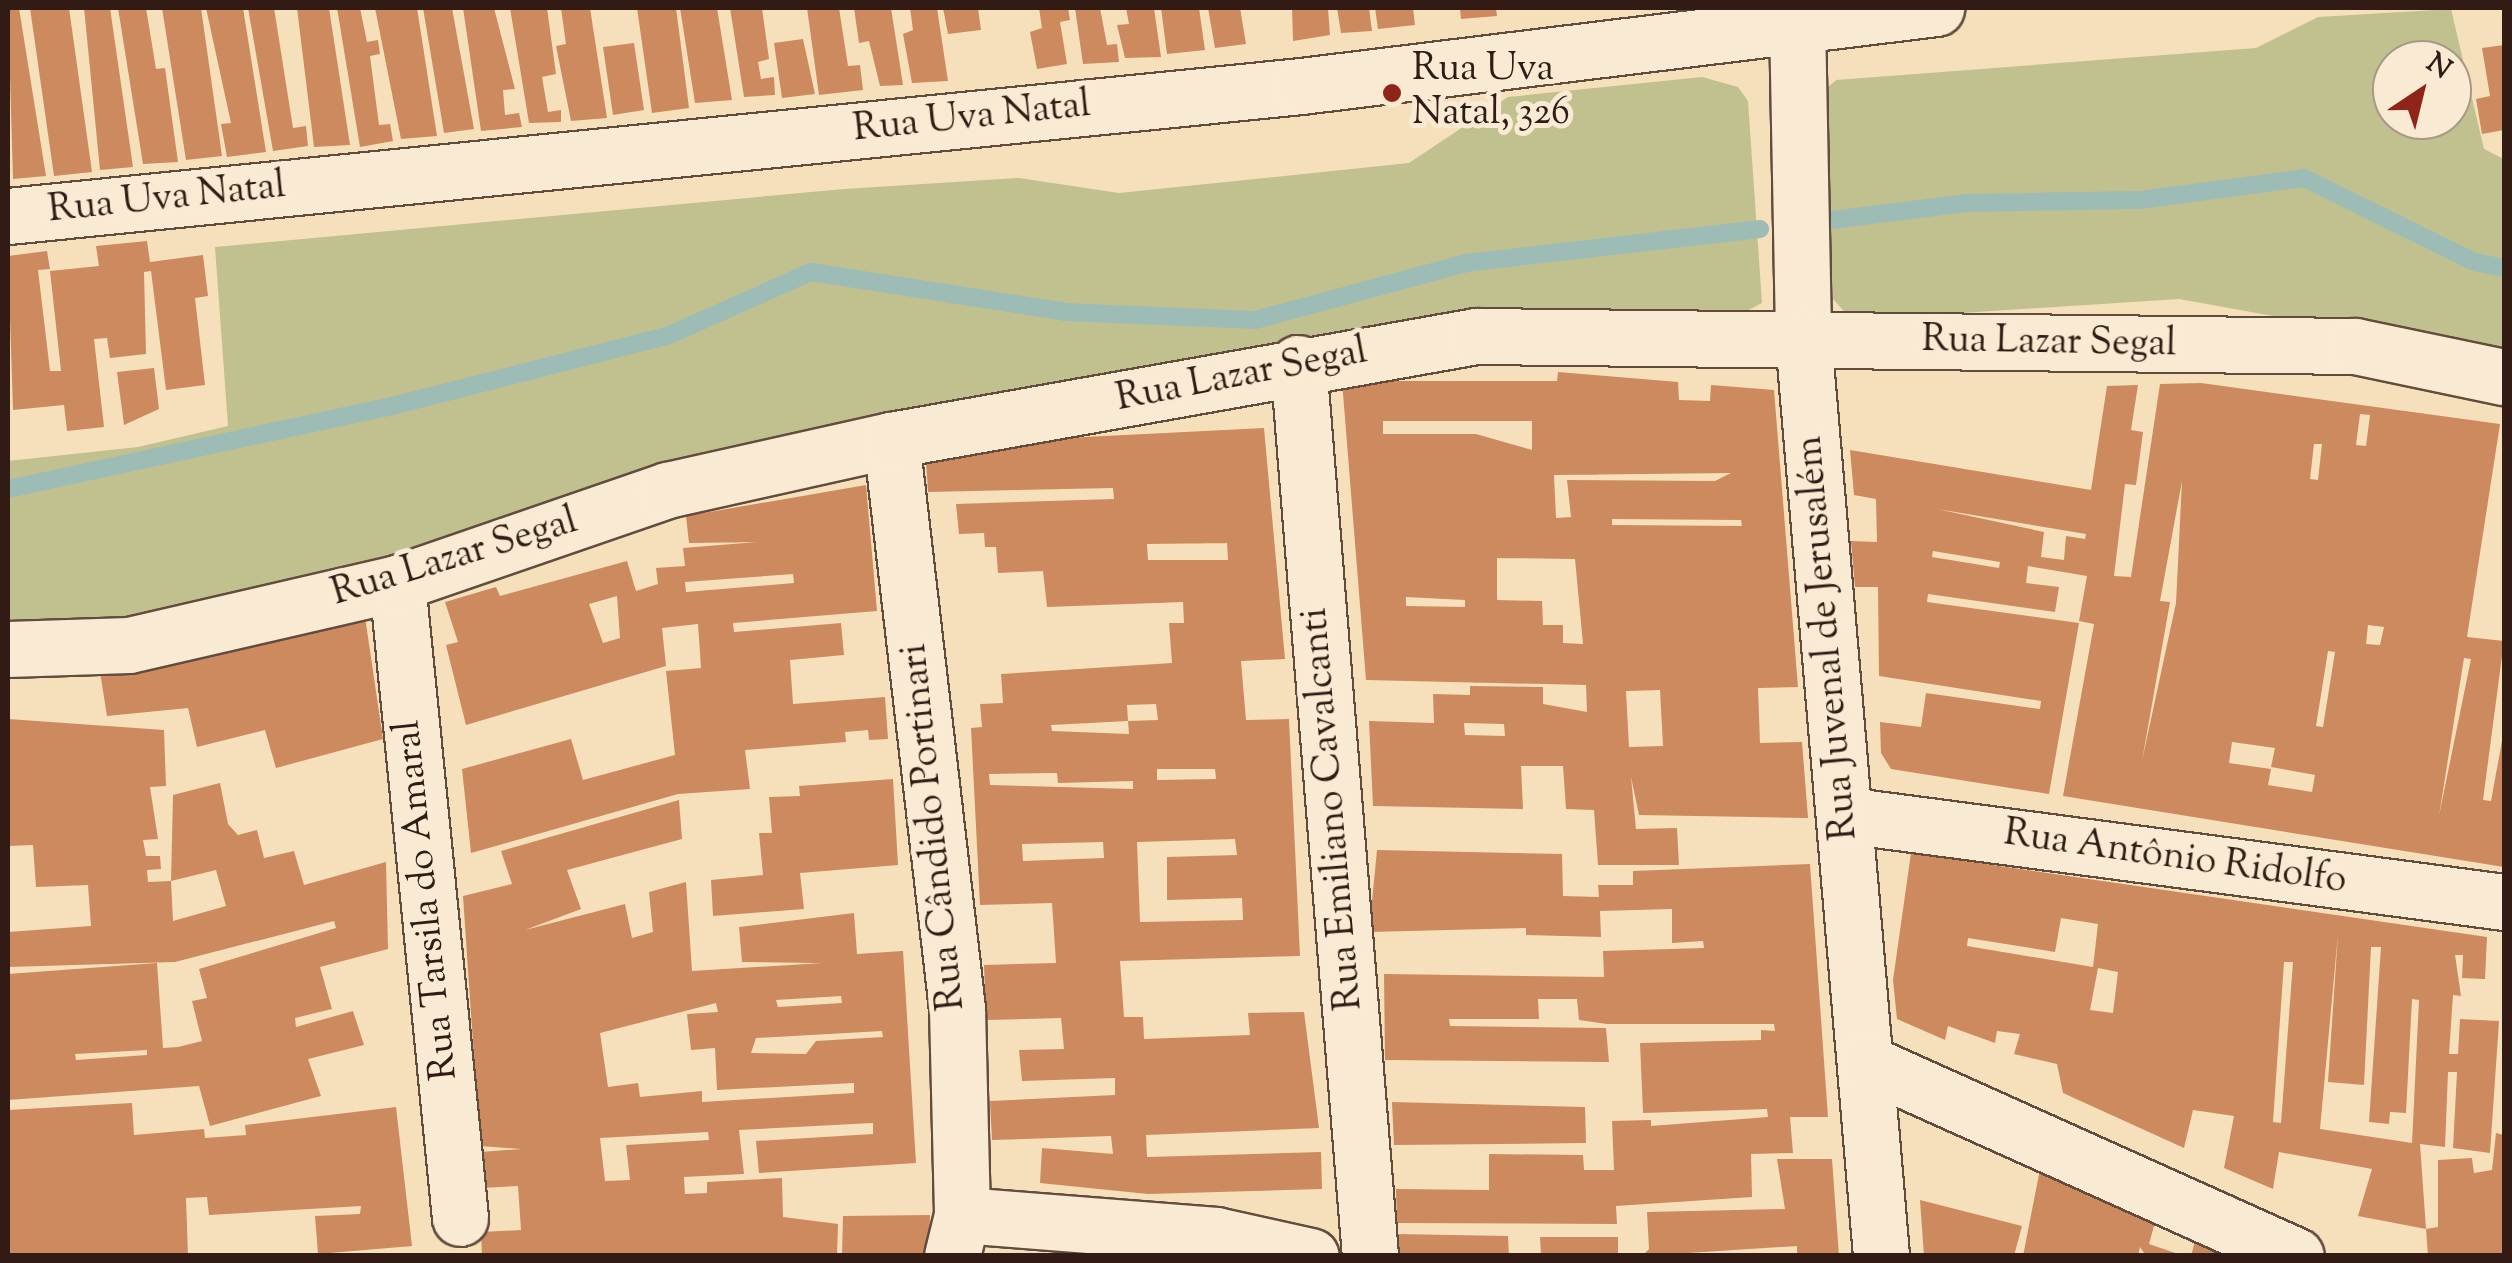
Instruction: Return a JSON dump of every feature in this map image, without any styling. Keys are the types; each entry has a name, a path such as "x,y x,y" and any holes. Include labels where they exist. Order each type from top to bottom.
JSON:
{"street":[{"name":"Rua Uva Natal","path":"8,216 1301,86 1798,30 1936,8"},
{"name":"Rua Juvenal de Jerusalém","path":"1798,30 1804,316 1880,1256"},
{"name":"Rua Lazar Segal","path":"8,649 129,645 397,583 666,490 891,440 1298,363 1476,336 1804,316 2354,346 2504,377"},
{"name":"Rua Emiliano Cavalcanti","path":"1298,363 1370,1256"},
{"name":"Rua Cândido Portinari","path":"891,440 957,1009 957,1235"},
{"name":"Rua Tarsila do Amaral","path":"397,583 460,1218"},
{"name":"Rua Antônio Ridolfo","path":"1845,815 2504,902"},
{"path":"1867,1063 2296,1256"},
{"path":"957,1235 1216,1234 1311,1256"}],"green space":[{"path":"2451,9 2458,40 2372,40 2372,140 2472,140 2472,98 2484,149 2504,159 2504,358 2179,299 1852,320 1833,299 1820,94 1836,80 2256,48 2318,17"},
{"path":"1702,77 1738,87 1748,101 1762,303 1741,314 1536,320 271,607 8,641 8,461 138,447 228,426 215,247 844,189 1019,178 1119,193 1409,163 1508,97"}],"building":[{"path":"8,8 19,8 46,176 13,179"},
{"path":"30,8 69,8 92,172 54,176"},
{"path":"84,8 110,8 133,167 100,170"},
{"path":"118,8 146,8 156,69 165,68 178,162 143,164"},
{"path":"162,8 201,8 222,156 186,160"},
{"path":"206,8 243,8 266,152 227,157 221,124 231,123"},
{"path":"248,8 274,8 293,128 306,126 308,146 273,151"},
{"path":"297,8 329,8 350,145 314,147"},
{"path":"337,8 360,8 367,42 378,40 380,54 370,56 379,125 390,124 393,141 360,147"},
{"path":"375,8 417,8 437,136 401,139"},
{"path":"423,8 452,8 474,129 444,133"},
{"path":"463,8 494,8 515,89 503,90 505,115 519,113 522,127 481,131"},
{"path":"510,8 547,8 556,74 542,77 548,112 561,110 561,122 529,123"},
{"path":"561,8 590,8 607,118 571,121 556,46 566,44"},
{"path":"637,8 676,8 689,108 652,113"},
{"path":"680,8 717,8 732,100 695,103"},
{"path":"730,8 762,8 769,59 758,62 761,79 774,77 775,95 744,97"},
{"path":"807,8 839,8 848,66 860,65 863,90 819,95"},
{"path":"854,8 891,8 903,85 880,86 869,41 859,43"},
{"path":"910,8 937,8 948,81 912,83 903,34 913,30"},
{"path":"943,8 978,8 981,30 948,34"},
{"path":"1039,8 1068,8 1070,20 1060,22 1067,64 1037,69 1030,32 1042,28"},
{"path":"1075,8 1100,8 1107,45 1117,44 1119,62 1083,64"},
{"path":"1126,8 1154,8 1161,57 1125,58 1117,25 1129,24"},
{"path":"1161,8 1199,8 1205,50 1167,54"},
{"path":"1208,8 1240,8 1246,44 1215,48"},
{"path":"1292,8 1328,8 1330,35 1293,41"},
{"path":"1337,8 1369,8 1372,31 1341,33"},
{"path":"1375,8 1413,8 1415,25 1378,29"},
{"path":"1460,8 1496,8 1497,16 1461,19"},
{"path":"803,39 815,94 782,98 774,43"},
{"path":"634,43 644,110 613,115 603,47"},
{"path":"2504,45 2504,130 2482,134 2476,99 2490,96 2482,48"},
{"path":"147,241 150,262 203,255 208,296 195,298 205,385 166,390 151,271 144,272 146,354 110,358 107,338 94,339 104,427 67,431 64,405 13,410 8,256 47,251 50,269 38,270 50,371 61,371 50,271 99,266 96,246"},
{"path":"154,368 159,409 124,425 117,372"},
{"path":"1558,372 1678,382 1679,400 1710,401 1711,385 1774,390 1798,687 1758,688 1760,743 1802,742 1808,818 1639,815 1631,777 1636,829 1677,828 1679,865 1598,865 1594,810 1566,809 1563,766 1521,766 1523,809 1373,806 1369,721 1434,723 1433,694 1470,695 1470,686 1543,687 1543,704 1587,712 1586,685 1366,680 1342,381 1557,381","holes":["1383,421 1532,421 1532,450 1476,434 1383,434","1731,473 1715,481 1567,480 1571,517 1556,518 1554,475","1612,519 1741,520 1742,526 1612,525","1497,558 1575,559 1583,644 1563,643 1563,625 1543,625 1542,601 1497,600","1406,597 1465,600 1465,607 1406,606","1660,690 1663,746 1629,747 1626,691","1464,723 1504,724 1505,736 1465,735"]},
{"path":"2201,383 2500,424 2467,637 2504,641 2483,800 2491,801 2504,730 2504,867 2063,796 2094,624 2079,621 2087,576 2028,566 2026,583 2059,587 2055,612 1928,594 1927,602 2079,623 2049,794 1891,769 1881,753 1880,722 1921,727 1926,693 2040,709 2041,701 1879,676 1878,587 1855,587 1851,541 1877,542 1876,499 1854,495 1850,450 2091,490 2107,386 2138,385 2131,430 2143,432 2136,485 2125,484 2114,576 2131,577 2160,384","holes":["2360,414 2370,415 2366,446 2356,445","2314,444 2322,444 2318,480 2310,479","2182,481 2176,603 2142,761 2170,602 2160,601","1937,509 2086,534 2085,539 2066,536 2064,560 2041,557 2044,532","1933,551 2000,562 1999,568 1932,557","2368,625 2384,627 2380,645 2366,644","2328,651 2335,652 2323,727 2316,726","2464,658 2471,659 2439,816","2232,742 2275,748 2271,767 2315,775 2312,792 2268,785 2271,769 2229,763"]},
{"path":"1264,428 1285,659 1241,661 1246,720 1289,719 1300,956 1120,961 1124,1017 1143,1017 1144,1039 1250,1035 1248,1013 1304,1012 1319,1128 1146,1135 1147,1157 1321,1152 1322,1189 1148,1194 1040,1183 1042,1148 1113,1154 1111,1136 992,1140 990,1101 1115,1095 1115,1078 1022,1081 1019,1050 1064,1049 1061,1018 986,1020 984,965 1056,963 1052,903 980,905 971,728 982,727 980,704 1003,703 1001,674 1172,663 1169,623 1184,623 1183,602 1047,607 1043,571 998,573 996,547 985,547 984,533 959,534 956,504 1114,499 1113,488 928,492 925,445","holes":["1227,543 1228,560 1148,560 1147,544","1156,704 1158,720 1128,721 1127,705","1128,721 1129,734 1052,731 1051,725","1157,769 1215,769 1216,779 1157,780","1057,773 1058,783 1133,781 1133,789 990,785 989,774","1235,839 1237,855 1167,857 1167,900 1242,898 1243,920 1140,922 1137,842","1103,842 1104,858 1023,861 1022,844"]},
{"path":"866,485 877,611 733,623 734,632 841,623 844,655 790,660 793,704 885,697 888,739 869,740 868,730 845,732 846,742 745,750 750,789 678,794 471,853 462,769 571,739 583,780 675,755 666,671 701,668 698,624 662,628 666,666 466,725 446,645 458,642 445,602 496,587 500,596 627,561 636,591 658,584 656,568 685,566 683,548 757,542 689,543 686,516","holes":["793,574 794,583 686,592 685,582","617,596 620,638 603,643 589,604"]},
{"path":"365,617 383,739 276,768 265,730 197,747 188,708 107,716 100,672 161,668"},
{"path":"8,719 164,730 166,786 150,787 158,839 143,840 146,856 160,856 161,869 147,870 148,882 171,881 173,795 220,783 228,824 238,835 257,830 264,858 294,851 304,885 386,862 388,949 320,967 332,1009 295,1018 296,1027 353,1011 364,1045 308,1059 321,1096 210,1126 199,1086 8,1100 8,974 157,963 163,1048 178,1047 202,1041 192,1001 207,998 199,969 336,928 334,921 175,962 8,967 8,932 91,926 88,885 36,887 33,845 8,846","holes":["216,870 226,906 173,921 171,881","147,1050 147,1055 76,1060 75,1054"]},
{"path":"893,779 898,865 800,873 804,909 713,916 711,880 763,875 759,833 772,833 769,797 800,796 799,786"},
{"path":"679,800 682,839 567,870 581,909 525,930 625,904 632,938 653,932 649,892 686,882 692,971 823,963 742,962 739,927 854,913 857,954 903,951 916,1163 759,1173 756,1141 873,1134 873,1123 739,1130 744,1174 684,1177 685,1194 707,1193 707,1182 782,1178 783,1217 838,1224 837,1256 482,1256 481,1232 521,1230 518,1186 480,1188 480,1152 522,1149 480,1146 463,896 512,884 501,851","holes":["841,996 842,1003 778,1007 776,1000","716,1003 718,1012 687,1014 691,1050 715,1048 717,1090 854,1083 854,1093 702,1102 702,1091 640,1097 638,1083 608,1087 600,1033","882,1031 883,1037 816,1041 806,1054 751,1053 756,1038","708,1132 709,1140 626,1145 630,1180 605,1181 600,1138"]},
{"path":"1377,850 1562,854 1563,896 1599,897 1598,885 1633,885 1633,871 1810,864 1828,1117 1790,1117 1793,1153 1751,1154 1752,1197 1616,1206 1617,1224 1397,1223 1396,1189 1489,1190 1489,1154 1583,1155 1584,1170 1614,1170 1612,1121 1651,1120 1651,1126 1768,1117 1767,1109 1643,1113 1640,1043 1761,1040 1761,1030 1775,1031 1774,1024 1607,1024 1579,1020 1577,999 1538,999 1539,1019 1449,1019 1450,1026 1606,1028 1609,1062 1385,1060 1384,974 1604,977 1603,951 1704,948 1703,941 1672,943 1672,909 1600,911 1601,937 1526,935 1526,928 1369,932"},
{"path":"1911,853 2487,937 2485,979 2462,978 2463,955 2455,955 2461,996 2453,995 2449,1054 2458,1054 2460,1019 2499,1021 2490,1153 2453,1148 2457,1072 2448,1072 2445,1147 2420,1144 2426,1229 2358,1216 2372,1169 2279,1152 2273,1189 2224,1168 2234,1116 2193,1110 2184,1148 2063,1093 2057,1064 2014,1054 2020,1034 1997,1031 1995,1043 1948,1026 1945,1040 1897,1019 1893,980","holes":["2061,918 2098,924 2093,967 1967,946 1968,938 2055,952","2338,934 2328,1082 2364,1085 2371,947 2381,947 2369,1122 2389,1124 2390,1112 2406,1113 2412,999 2419,1000 2412,1143 2320,1129","2284,962 2293,962 2281,1123 2273,1122","2098,968 2118,972 2113,1013 2090,1010"]},
{"path":"1392,1102 1585,1107 1586,1143 1394,1145"},
{"path":"132,1103 134,1135 204,1129 205,1138 246,1135 245,1125 396,1107 412,1246 318,1254 315,1216 360,1214 361,1206 209,1215 207,1197 186,1198 188,1256 8,1256 8,1110"},
{"path":"2496,1133 2504,1135 2504,1256 2428,1256 2426,1229 2438,1227 2438,1160 2472,1158 2474,1173 2492,1170"},
{"path":"1777,1159 1832,1159 1839,1256 1797,1256 1797,1246 1642,1256 1649,1249 1647,1212 1785,1209"},
{"path":"2041,1164 2157,1215 2149,1244 2184,1256 2146,1256 2140,1247 2138,1256 2023,1256"},
{"path":"1920,1200 2022,1226 2014,1256 1924,1256"},
{"path":"930,1215 929,1256 842,1256 843,1216"},
{"path":"1397,1234 1508,1236 1509,1256 1398,1256"},
{"path":"2197,1234 2227,1247 2224,1256 2191,1256"},
{"path":"1540,1237 1618,1237 1618,1256 1541,1256"}],"waterway":[{"path":"1808,223 1966,203 2140,200 2304,178 2474,262 2504,268"},
{"path":"8,489 396,405 667,336 811,272 1065,312 1255,320 1466,263 1760,229"}],"place":[{"name":"Rua Uva Natal, 326","path":"1392,93"}]}
